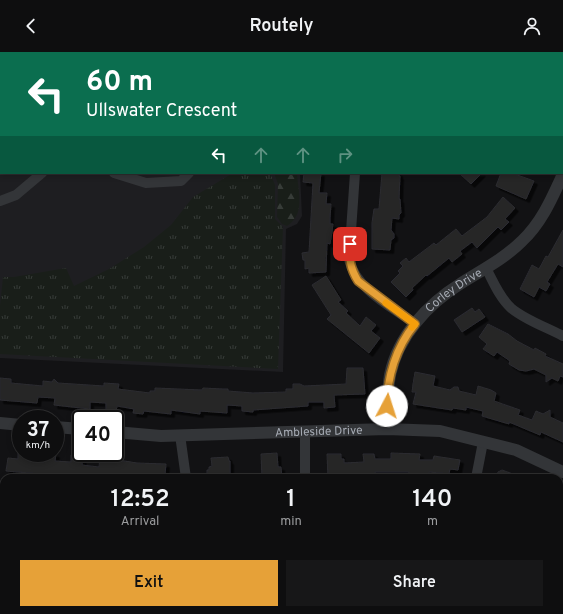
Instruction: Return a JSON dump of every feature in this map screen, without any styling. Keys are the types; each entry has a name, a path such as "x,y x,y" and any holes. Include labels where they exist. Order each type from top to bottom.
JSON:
{"street":[{"path":"0,201 16,194 41,174"},
{"path":"117,174 146,183 181,181 188,174"},
{"path":"355,174 349,260 352,272 366,288 415,324"},
{"name":"Corley Drive","path":"387,429 387,396 390,373 405,338 430,306 459,285 502,258 517,245 538,223 562,174"},
{"path":"486,268 501,295 511,307 524,317 563,336"},
{"path":"0,423 12,424"},
{"name":"Ambleside Drive","path":"124,433 161,436 387,429 440,431 516,450 563,472"},
{"path":"304,474 305,432"},
{"path":"180,435 185,474"},
{"path":"477,474 483,442"}],"shaded area":[{"path":"0,174 300,174 302,216 297,224 286,229 283,372 0,358"}],"green space":[{"path":"231,174 270,174 275,185 275,219 283,227 278,369 0,354 0,306 3,277 14,277 66,268 74,286 109,269 144,247 171,225 193,197"},
{"path":"274,174 297,174 300,202 299,209 293,221 287,226 282,224 277,217 278,184"}],"building":[{"path":"304,174 321,174 319,193 327,193 326,204 331,204 330,224 333,224 330,244 327,243 326,272 309,273 309,268 305,269 305,260 303,260 302,253 309,252 313,183 303,182"},
{"path":"382,174 399,174 399,199 401,213 399,215 399,219 392,218 391,230 394,234 394,238 391,240 390,250 372,249 372,223 374,209 379,209"},
{"path":"460,174 481,174 471,184"},
{"path":"501,174 515,174 534,181 526,199 496,186"},
{"path":"503,197 515,208 505,219 509,222 501,230 498,227 477,248 472,242 460,251 462,254 452,262 449,258 427,276 426,275 412,288 413,290 406,297 391,282 400,273 398,271 403,266 400,263 406,258 409,262 434,243 436,245 456,229 462,236 487,217"},
{"path":"563,230 563,267 558,264 547,282 550,284 546,291 539,287 534,297 520,289 532,265 539,269 546,256 548,257"},
{"path":"326,276 341,300 338,302 348,311 346,313 360,326 366,317 376,325 371,331 380,338 369,353 327,319 331,315 312,285"},
{"path":"472,308 475,312 479,309 485,317 462,332 454,320"},
{"path":"488,324 534,350 535,348 546,354 545,356 563,364 563,377 560,376 558,381 552,378 546,382 546,375 534,369 526,371 519,370 509,364 510,361 497,352 494,356 483,349 487,344 479,337"},
{"path":"347,368 363,368 365,394 334,395 335,407 324,408 324,402 308,402 308,406 253,410 253,412 242,411 242,406 227,405 227,413 200,411 200,414 171,410 171,414 144,411 143,414 133,413 134,409 117,406 116,410 106,410 106,403 90,402 90,409 54,405 55,398 38,397 37,403 0,400 0,378 11,379 11,383 43,386 43,381 52,382 54,379 58,383 104,386 104,383 119,384 118,389 150,393 150,391 155,391 155,388 202,390 203,388 228,389 228,391 253,393 286,392 286,389 293,389 293,384 300,384 304,386 346,384"},
{"path":"415,372 435,376 433,386 450,390 454,387 458,387 459,391 476,395 478,386 491,390 496,393 494,401 520,410 518,415 532,420 536,411 543,414 550,410 550,417 563,423 563,442 541,432 540,435 509,422 509,424 482,416 483,411 466,407 466,410 453,408 452,410 413,404 416,392 412,392"},
{"path":"277,453 278,467 281,467 282,474 262,474 261,454"},
{"path":"391,453 420,454 419,460 433,460 434,456 460,460 458,470 450,469 449,474 429,472 429,474 409,474 409,472 375,472 375,474 328,474 327,454 341,454 341,459 344,459 344,463 364,462 363,454 374,454 375,459 391,459"},
{"path":"72,455 72,462 82,462 82,465 99,467 100,462 124,461 166,464 165,474 40,474 6,471 8,458 12,458 12,462 71,462"},
{"path":"228,457 230,461 230,474 207,474 207,470 209,470 209,467 212,466 211,458"},
{"path":"502,470 513,474 497,474"}],"slow traffic":[{"path":"386,303 415,324 412,327"}],"route":[{"path":"350,244 349,260 352,272 358,281 415,324 408,332 399,349 390,373 387,406"}]}
